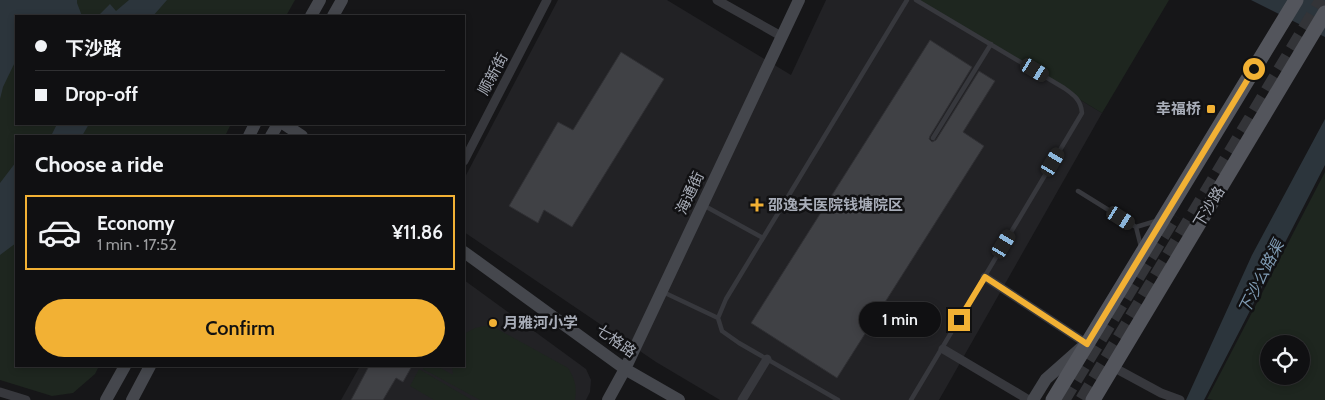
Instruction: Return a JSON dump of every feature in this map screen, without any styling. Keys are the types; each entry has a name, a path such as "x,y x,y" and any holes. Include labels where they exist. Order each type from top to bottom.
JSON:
{"main road":[{"path":"1053,400 1295,1"},
{"name":"下沙路","path":"1093,400 1324,15"}],"street":[{"path":"312,15 320,0"},
{"path":"334,15 342,0"},
{"name":"顺新街","path":"465,158 547,0"},
{"path":"717,0 781,36"},
{"name":"海通街","path":"608,400 662,291 781,36 800,0"},
{"path":"286,125 300,135"},
{"name":"七格路","path":"465,253 625,368 679,400"},
{"path":"985,277 1087,344 1046,379 1033,400"},
{"path":"942,349 1028,400"},
{"path":"742,400 766,359"},
{"path":"106,400 124,367"},
{"path":"132,400 149,367"},
{"path":"1113,367 1161,393 1180,400"},
{"path":"0,392 26,400"}],"lane":[{"path":"838,400 739,343 722,331 718,318 726,299 907,0"},
{"path":"911,400 1082,113 1082,105 1077,98 1064,88 916,0"},
{"path":"933,138 991,44"},
{"path":"1078,191 1136,226 1143,252"},
{"path":"702,205 763,238"},
{"path":"1136,226 1162,220"},
{"path":"662,291 718,318"}],"shaded area":[{"path":"0,0 295,0 287,15 15,15 15,125 230,125 226,135 15,135 15,367 98,367 95,374 73,393 52,396 0,380"},
{"name":"邵逸夫医院钱塘院区","path":"558,0 667,0 791,75 826,0 916,0 1102,113 939,400 720,400 656,362 465,233 465,177"},
{"path":"916,0 1169,0 1102,113"},
{"path":"1325,172 1325,400 1207,399"},
{"name":"月雅河小学","path":"465,281 586,369 591,380 590,392 586,400 341,400 359,367 465,367"},
{"path":"492,326 568,368 575,383 575,400 480,400 423,369 424,367 439,367 453,375 452,367 465,367 465,333 475,328"},
{"path":"419,369 472,400 434,400 410,386"}],"water":[{"path":"0,0 77,0 82,15 15,15 15,62 3,87 0,99"},
{"path":"129,0 167,0 154,15 99,15 110,4 116,11"},
{"path":"1251,0 1325,0 1325,37"},
{"name":"下沙公路渠","path":"1325,119 1325,165 1204,400 1186,400 1252,255"},
{"path":"56,125 88,125 83,135 52,135"},
{"path":"15,163 15,244 0,255 0,183"}],"building":[{"name":"邵逸夫医院钱塘院区","path":"930,40 972,67 929,139 932,142 936,140 979,71 995,81 963,132 984,146 837,378 751,323"},
{"path":"621,52 664,79 572,227 544,210 538,223 509,206 558,122 573,130"},
{"path":"368,367 411,367 403,382 396,378 383,400 351,400"}],"tunnel":[{"path":"1083,400 1323,0"},
{"path":"1062,400 1174,215"}],"place":[{"name":"幸福桥","path":"1211,109"},
{"name":"邵逸夫医院钱塘院区","path":"757,205"},
{"name":"月雅河小学","path":"493,323"}],"route":[{"path":"959,320 985,277 1087,344 1254,69"}]}
